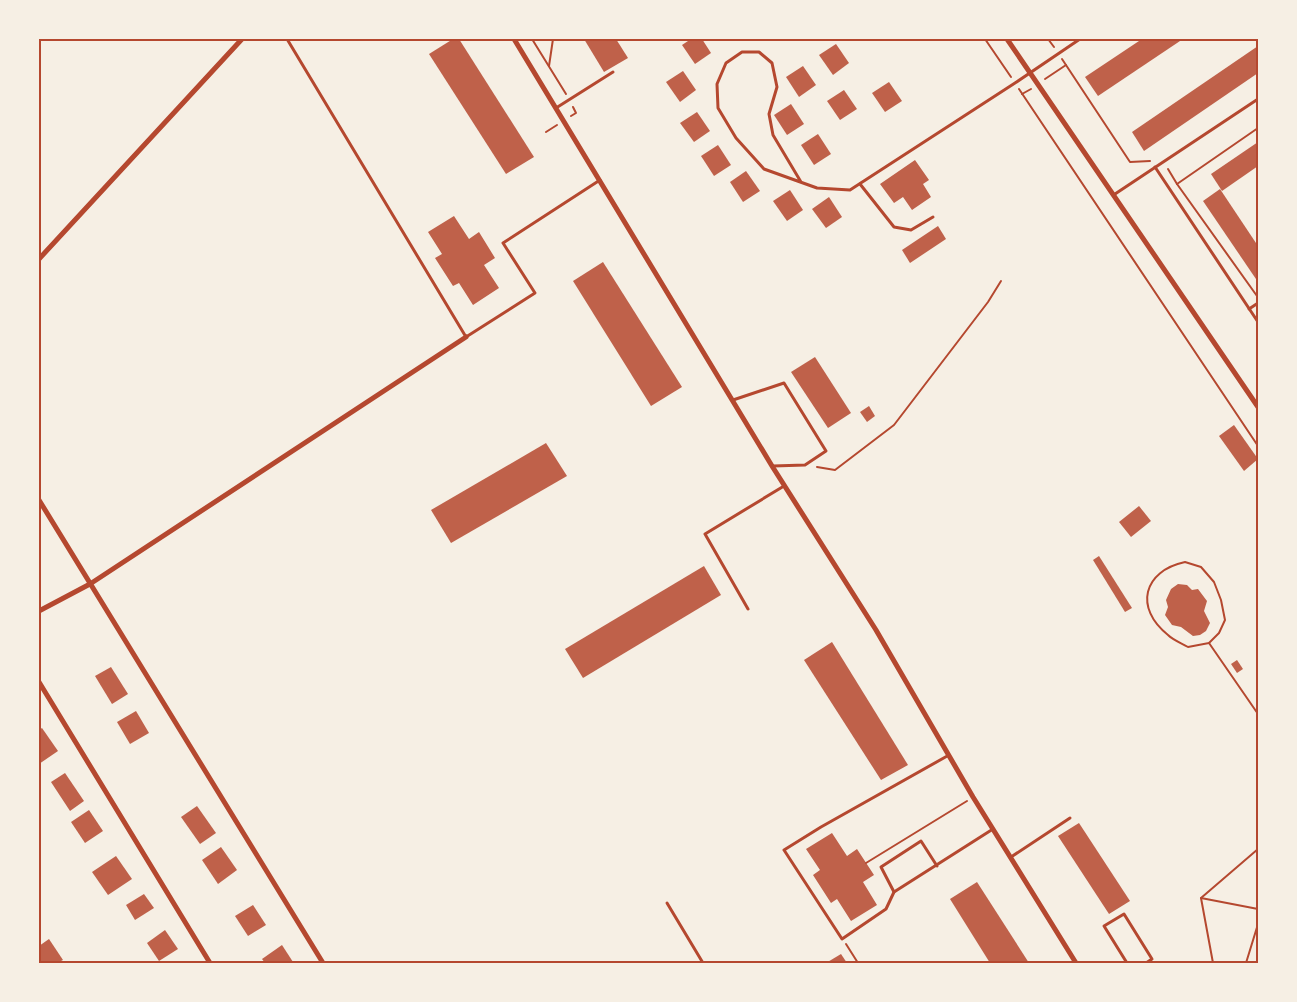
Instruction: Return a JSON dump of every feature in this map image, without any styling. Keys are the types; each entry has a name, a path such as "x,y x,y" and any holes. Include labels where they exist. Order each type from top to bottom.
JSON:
{"street":[{"path":"39,259 242,39"},
{"path":"514,39 784,486 876,630 973,798 994,828 1076,963"},
{"path":"1007,39 1032,72 1258,407"},
{"path":"39,611 90,584 466,338"},
{"path":"39,500 323,963"},
{"path":"39,682 210,963"}],"lane":[{"path":"287,39 466,338 535,293 503,243 600,180"},
{"path":"801,182 773,135 769,114 777,87 772,63 759,52 742,52 726,63 717,84 718,108 736,138 764,169 817,188 850,190 1015,84 1080,39"},
{"path":"556,108 613,72"},
{"path":"1115,194 1258,99"},
{"path":"1155,167 1258,322"},
{"path":"860,184 894,227 911,230 933,217"},
{"path":"1249,310 1258,303"},
{"path":"733,400 784,383 826,451 805,465 772,466"},
{"path":"748,609 704,534 784,486"},
{"path":"949,755 784,850 842,939 886,909 894,892 994,828"},
{"path":"1011,857 1070,818"},
{"path":"894,892 881,867 921,841 937,866"},
{"path":"667,903 703,963"},
{"path":"1127,963 1104,926 1124,914 1152,959 1146,963"}],"path":[{"path":"532,39 576,113 546,132"},
{"path":"549,67 553,39"},
{"path":"985,39 1258,446"},
{"path":"1048,39 1130,162 1163,161 1177,184 1258,298"},
{"path":"1177,184 1258,128"},
{"path":"805,465 835,470 894,424 1002,281"},
{"path":"1185,562 1201,567 1214,582 1221,600 1225,620 1219,633 1209,643 1188,647 1167,634 1151,615 1146,595 1154,578 1168,565 1185,562"},
{"path":"1209,643 1258,714"},
{"path":"866,863 973,798"},
{"path":"1201,898 1258,849"},
{"path":"1201,898 1258,909"},
{"path":"1201,898 1213,963"},
{"path":"1246,963 1258,924"},
{"path":"842,939 858,963"}],"building":[{"path":"453,39 459,39 534,157 506,174 429,54"},
{"path":"584,39 616,39 628,58 604,72"},
{"path":"691,39 702,39 711,53 695,64 682,45"},
{"path":"1142,39 1183,39 1098,96 1085,77"},
{"path":"836,44 849,63 833,75 819,55"},
{"path":"1258,46 1258,73 1144,151 1132,132"},
{"path":"803,66 816,85 799,97 786,77"},
{"path":"683,71 696,90 680,102 666,82"},
{"path":"889,82 902,101 885,112 872,93"},
{"path":"844,90 857,109 840,120 827,101"},
{"path":"791,104 804,124 787,135 774,115"},
{"path":"697,112 710,131 694,142 680,123"},
{"path":"818,134 831,154 814,165 801,145"},
{"path":"1258,142 1258,166 1222,191 1211,174"},
{"path":"718,145 731,165 714,176 701,156"},
{"path":"915,160 929,180 923,184 931,197 912,210 903,197 894,203 880,184"},
{"path":"746,171 760,191 743,202 730,182"},
{"path":"1220,189 1258,246 1258,282 1203,201"},
{"path":"790,190 803,210 787,221 773,201"},
{"path":"829,197 842,217 826,228 812,209"},
{"path":"454,216 469,239 479,232 495,258 484,265 499,288 473,305 459,283 453,286 435,258 442,254 428,232"},
{"path":"938,226 946,239 910,263 902,250"},
{"path":"603,262 682,387 651,406 573,281"},
{"path":"815,357 851,413 828,428 791,372"},
{"path":"869,406 875,416 867,422 860,412"},
{"path":"1234,425 1258,459 1244,471 1219,436"},
{"path":"546,443 567,476 451,543 431,510"},
{"path":"1139,506 1151,521 1131,537 1119,522"},
{"path":"1099,556 1132,608 1125,612 1093,560"},
{"path":"704,566 721,595 583,678 565,649"},
{"path":"1178,584 1187,585 1192,590 1198,589 1207,601 1204,611 1210,623 1206,631 1200,635 1193,636 1181,627 1172,625 1165,615 1168,607 1166,600 1171,589"},
{"path":"832,642 908,765 881,780 804,660"},
{"path":"1237,660 1243,669 1237,673 1231,664"},
{"path":"111,667 128,694 112,704 95,676"},
{"path":"136,711 149,733 130,744 117,722"},
{"path":"42,728 58,751 39,764 39,730"},
{"path":"65,773 84,801 70,811 51,782"},
{"path":"197,806 216,833 200,844 181,817"},
{"path":"89,810 103,831 85,843 71,822"},
{"path":"1079,823 1130,901 1109,914 1058,836"},
{"path":"832,833 847,856 857,849 874,875 863,882 877,905 851,921 837,899 831,903 813,875 820,870 806,849"},
{"path":"221,847 237,870 218,884 202,860"},
{"path":"116,856 132,879 108,895 92,872"},
{"path":"977,882 1029,963 990,963 950,899"},
{"path":"144,894 154,908 135,920 126,905"},
{"path":"253,905 266,925 248,936 235,916"},
{"path":"165,930 178,949 159,961 147,943"},
{"path":"49,939 63,960 57,963 39,963 39,946"},
{"path":"282,945 293,962 265,963 262,959"},
{"path":"841,954 847,963 826,963"}]}
